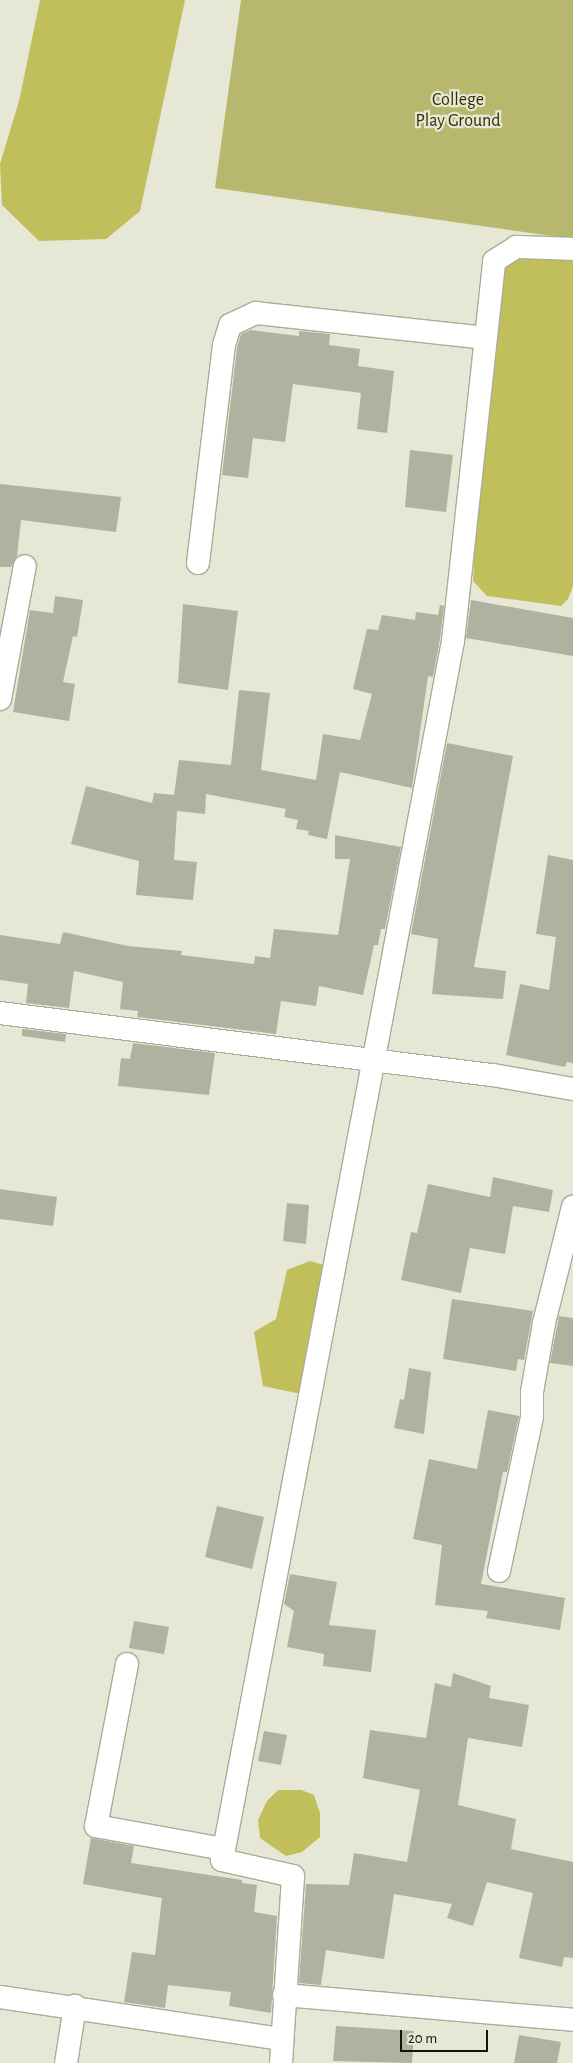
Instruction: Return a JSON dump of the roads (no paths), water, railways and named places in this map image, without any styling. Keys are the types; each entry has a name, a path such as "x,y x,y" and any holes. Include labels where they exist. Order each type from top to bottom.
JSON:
{"street":[{"path":"281,2063 293,1876 222,1860 372,1060 453,641 494,261 516,247 573,249"},
{"path":"198,563 224,345 230,324 256,313 485,338"},
{"path":"0,699 25,566"},
{"path":"0,1013 372,1060 573,1089"},
{"path":"500,1571 532,1417 532,1392 544,1323 573,1207"},
{"path":"127,1664 96,1826 224,1849"},
{"path":"284,1995 573,2020"},
{"path":"0,1998 75,2006 282,2039"},
{"path":"66,2063 75,2006"}],"park label":[{"name":"College Play Ground","path":"458,111"}]}
